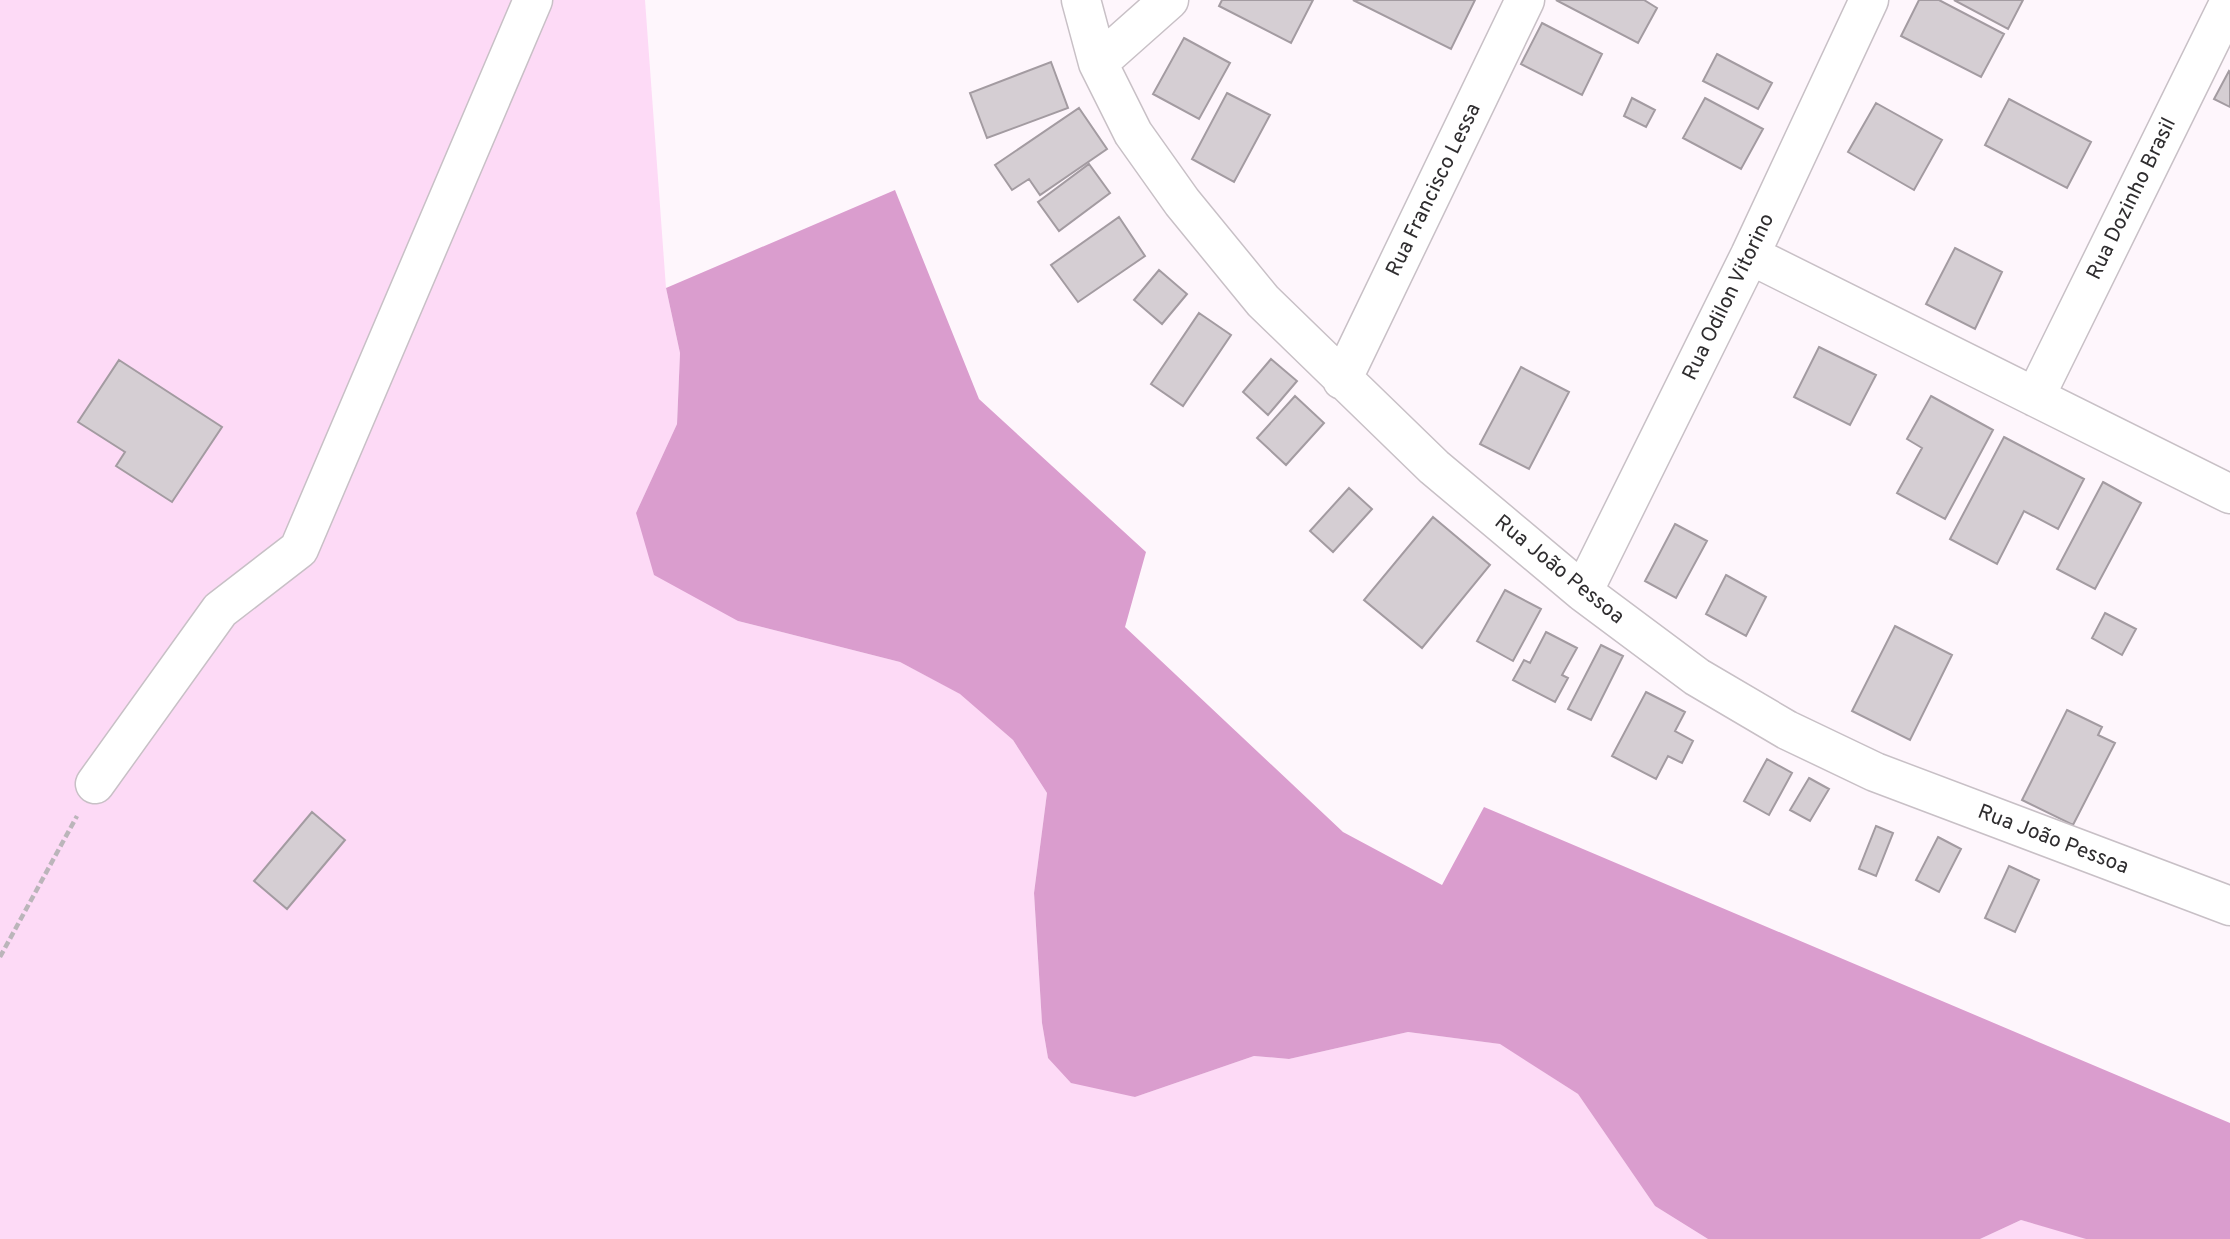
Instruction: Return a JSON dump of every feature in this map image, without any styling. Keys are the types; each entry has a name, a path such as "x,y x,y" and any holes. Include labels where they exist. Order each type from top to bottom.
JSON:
{"street":[{"path":"95,785 220,610 299,550 533,0"},
{"name":"Rua João Pessoa","path":"1081,0 1098,63 1133,133 1182,202 1263,302 1434,467 1583,592 1697,677 1787,730 1875,772 2230,906"},
{"path":"1098,63 1169,0"},
{"name":"Rua Francisco Lessa","path":"1342,380 1525,0"},
{"name":"Rua Odilon Vitorino","path":"1583,592 1750,255 1870,0"},
{"name":"Rua Dozinho Brasil","path":"2035,397 2230,1"},
{"path":"1750,255 2230,494"}],"path":[{"path":"0,957 95,785"}],"shaded area":[{"path":"0,0 645,0 666,288 680,353 677,424 636,513 738,621 900,662 961,694 1013,740 1047,793 1034,893 1042,1023 1048,1058 1135,1097 1254,1056 1289,1059 1408,1032 1501,1044 1578,1094 1655,1206 1708,1239 0,1239"},
{"path":"895,190 979,399 1146,552 1125,627 1343,832 1442,885 1484,807 2230,1123 2230,1239 2086,1239 2021,1220 1980,1239 1708,1239 1655,1206 1578,1094 1500,1044 1408,1032 1289,1059 1254,1056 1135,1097 1071,1083 1048,1058 1042,1023 1034,893 1047,793 1013,740 960,694 900,662 738,621 654,575 636,513 677,424 680,353 666,288"},
{"path":"2021,1220 2083,1237 2086,1239 1980,1239"}],"building":[{"path":"1222,0 1313,0 1291,43 1219,6"},
{"path":"1353,0 1475,0 1451,49"},
{"path":"1556,0 1644,0 1657,8 1638,43"},
{"path":"1919,0 1939,0 2004,34 1981,77 1901,36"},
{"path":"1954,0 2023,0 2008,29"},
{"path":"1542,23 1602,54 1582,95 1521,64"},
{"path":"1184,38 1230,63 1199,119 1153,94"},
{"path":"1717,54 1772,83 1758,109 1703,81"},
{"path":"1051,62 1068,108 987,138 970,93"},
{"path":"2230,72 2230,107 2214,99"},
{"path":"1227,93 1270,115 1234,182 1192,159"},
{"path":"1632,98 1655,110 1646,127 1624,116"},
{"path":"1705,98 1763,129 1741,169 1683,138"},
{"path":"2009,99 2091,142 2067,188 1985,145"},
{"path":"1876,103 1942,140 1914,190 1848,152"},
{"path":"1079,108 1107,149 1040,195 1029,179 1012,190 995,165"},
{"path":"1089,164 1110,193 1059,231 1038,202"},
{"path":"1119,217 1145,256 1078,302 1051,265"},
{"path":"1955,248 2002,272 1975,329 1926,304"},
{"path":"1159,270 1187,294 1162,324 1134,300"},
{"path":"1199,313 1231,335 1183,406 1151,384"},
{"path":"1819,347 1876,375 1850,425 1794,397"},
{"path":"1271,359 1297,381 1268,415 1243,392"},
{"path":"119,360 222,427 172,502 116,466 125,452 78,422"},
{"path":"1521,367 1569,392 1529,469 1480,444"},
{"path":"1295,396 1324,423 1286,465 1257,438"},
{"path":"1931,396 1993,430 1945,519 1897,493 1922,448 1907,439"},
{"path":"2004,437 2084,479 2058,529 2024,511 1997,564 1950,539"},
{"path":"2103,482 2141,503 2095,589 2057,569"},
{"path":"1349,488 1372,509 1333,552 1310,531"},
{"path":"1433,517 1490,565 1422,648 1364,600"},
{"path":"1675,524 1707,541 1676,598 1645,581"},
{"path":"1726,575 1766,597 1746,636 1706,614"},
{"path":"1505,590 1541,609 1513,661 1477,641"},
{"path":"2105,613 2136,629 2122,655 2092,638"},
{"path":"1895,626 1952,655 1910,740 1852,711"},
{"path":"1546,632 1577,648 1562,675 1568,678 1555,702 1513,680 1524,660 1530,663"},
{"path":"1601,645 1623,656 1591,720 1568,709"},
{"path":"1646,692 1685,712 1675,731 1693,741 1682,763 1668,756 1656,779 1612,756"},
{"path":"2067,710 2102,727 2098,735 2115,743 2073,825 2022,800"},
{"path":"1767,759 1792,773 1769,815 1744,801"},
{"path":"1809,778 1829,789 1810,821 1790,810"},
{"path":"312,812 345,840 287,909 254,881"},
{"path":"1876,826 1893,833 1876,876 1859,869"},
{"path":"1938,837 1961,849 1939,892 1916,880"},
{"path":"2009,866 2039,880 2015,932 1985,918"}]}
